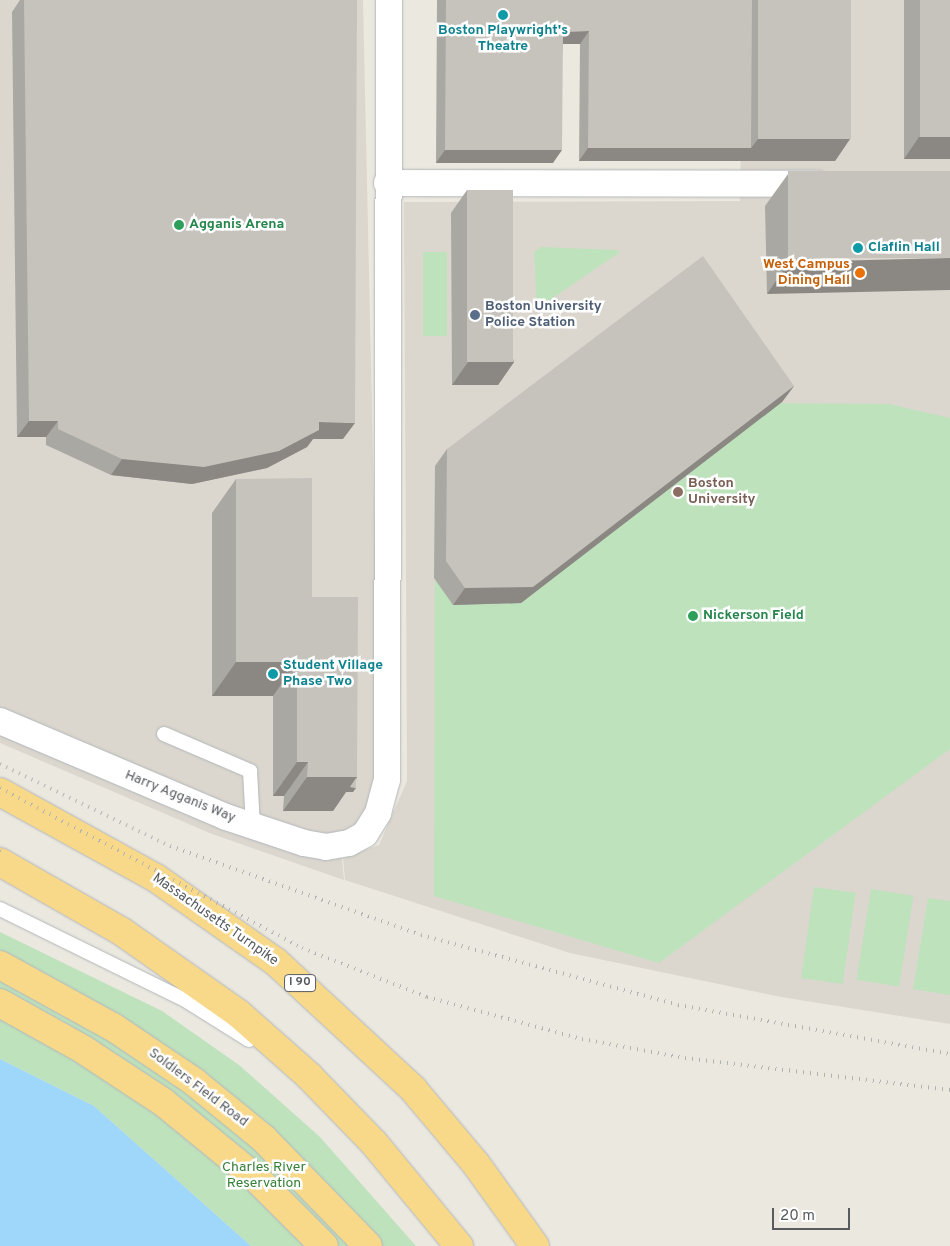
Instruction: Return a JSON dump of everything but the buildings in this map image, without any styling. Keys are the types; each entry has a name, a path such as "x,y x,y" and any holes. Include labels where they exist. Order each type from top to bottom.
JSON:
{"highway":[{"name":"Massachusetts Turnpike","path":"0,792 156,878 290,974 413,1089 476,1164 535,1246"},
{"path":"0,862 121,931 246,1021 374,1143 459,1246"},
{"name":"Soldiers Field Road","path":"0,965 113,1027 193,1081 264,1139 368,1246"},
{"path":"0,1003 84,1050 163,1102 256,1178 324,1246"}],"street":[{"path":"389,0 387,183 840,184"},
{"name":"Harry Agganis Way","path":"0,721 253,826 326,847 349,843 365,834 384,799 387,780 387,183"}],"lane":[{"path":"164,734 250,771 253,826"},
{"path":"0,909 213,1014 283,1069"}],"shaded area":[{"path":"0,0 363,0 380,776 363,829 340,839 344,880 212,834 0,743"},
{"name":"Boston University","path":"743,0 950,0 950,1024 781,997 570,953 345,880 343,858 379,845 407,781 404,202 740,201"}],"green space":[{"path":"541,247 616,250 620,252 537,309 534,252"},
{"path":"423,252 447,252 447,336 423,336"},
{"name":"Nickerson Field","path":"520,401 889,404 950,418 950,749 659,963 434,896 435,466"},
{"path":"814,887 856,893 843,984 801,978"},
{"path":"871,889 913,896 899,987 857,980"},
{"path":"928,898 950,901 950,995 913,989"},
{"name":"Charles River Reservation","path":"0,932 162,1011 239,1065 320,1137 416,1246 251,1246 94,1106 0,1059"}],"water":[{"path":"0,1059 94,1106 251,1246 0,1246"}],"railway":[{"path":"0,764 170,846 421,935 678,1005 950,1054"},
{"path":"0,788 302,948 427,997 582,1039 685,1058 950,1090"},
{"path":"0,851 6,854"}],"place":[{"name":"Boston Playwright's Theatre","path":"503,15"},
{"name":"Agganis Arena","path":"179,225"},
{"name":"Claflin Hall","path":"858,248"},
{"name":"West Campus Dining Hall","path":"860,273"},
{"name":"Boston University Police Station","path":"475,315"},
{"name":"Boston University","path":"678,492"},
{"name":"Nickerson Field","path":"693,616"},
{"name":"Student Village Phase Two","path":"273,674"}]}
